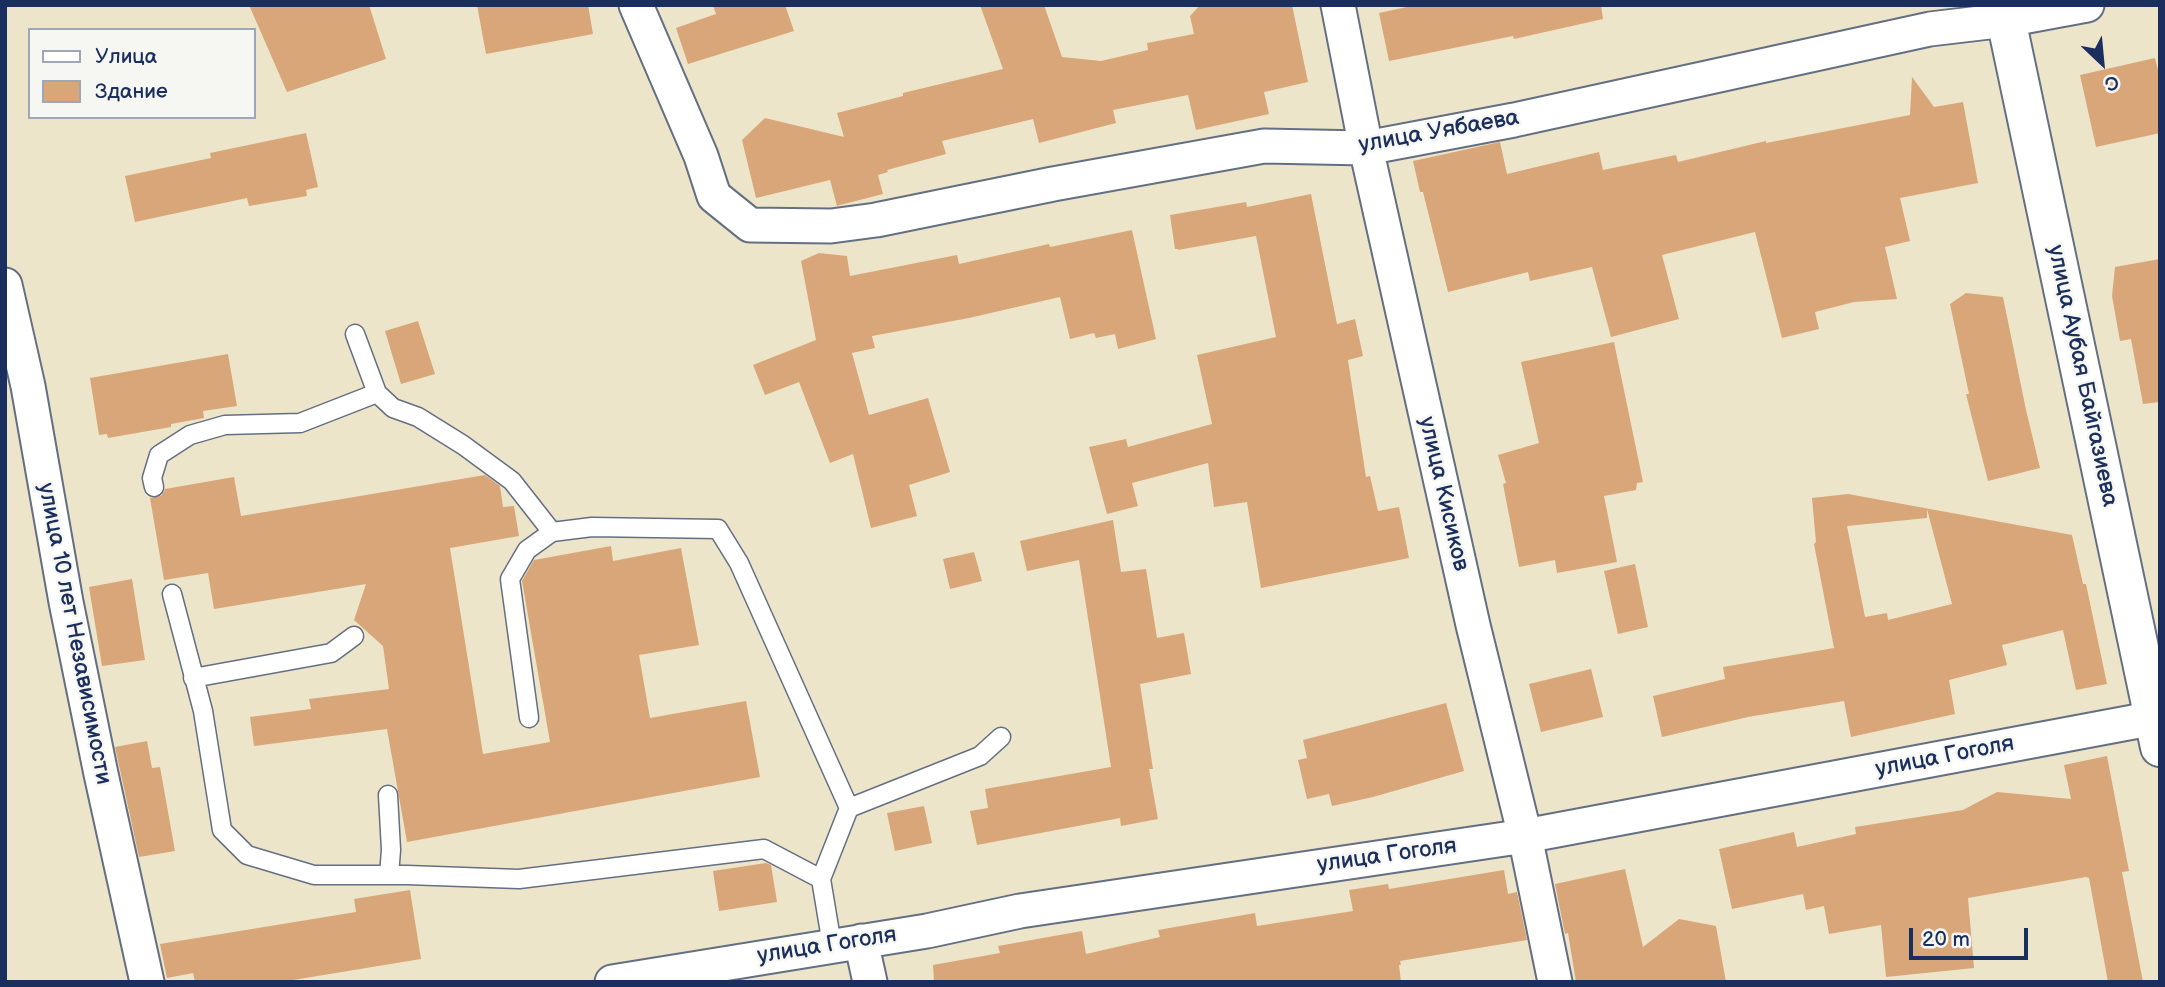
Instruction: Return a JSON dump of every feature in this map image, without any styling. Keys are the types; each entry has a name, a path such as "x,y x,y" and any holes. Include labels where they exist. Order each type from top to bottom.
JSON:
{"main road":[{"name":"улица Аубая Байгазиева","path":"2005,13 2158,727"}],"street":[{"name":"улица Уябаева","path":"636,5 701,156 714,196 751,225 831,226 1264,146 1366,148 1514,120 2005,13 2087,5"},
{"name":"улица Кисиков","path":"1338,5 1366,148 1473,625 1525,836 1555,982"},
{"name":"улица 10 лет Независимости","path":"5,285 28,387 74,642 147,982"},
{"name":"улица Гоголя","path":"612,982 927,930 1020,911 1525,836 2158,727"},
{"path":"847,943 870,982"}],"lane":[{"path":"355,334 377,393 393,408 418,417 463,444 512,481 552,532"},
{"path":"154,487 152,478 159,455 190,435 225,425 300,423 377,393"},
{"path":"529,718 510,579 527,550 552,532 592,527 718,528 739,563 849,808 821,879"},
{"path":"172,594 203,711 222,830 247,855 314,875 519,879 764,849 821,879 847,943"},
{"path":"193,678 331,653 354,636"},
{"path":"849,808 980,756 1001,737"},
{"path":"388,795 389,875"}],"building":[{"path":"249,5 369,5 386,59 287,92"},
{"path":"477,5 588,5 593,34 486,54"},
{"path":"713,5 785,5 794,31 688,64 676,28 716,14"},
{"path":"980,5 1044,5 1062,57 1101,61 1148,50 1147,43 1194,34 1190,16 1200,5 1292,5 1308,82 1264,92 1269,114 1196,130 1188,95 1113,110 1116,123 1039,143 1033,119 942,141 946,154 887,170 888,172 878,175 883,194 837,206 830,180 756,198 742,140 765,118 844,137 837,113 903,96 903,93 1003,69"},
{"path":"1416,5 1601,5 1603,19 1514,39 1513,36 1389,61 1379,13"},
{"path":"2155,58 2160,78 2160,133 2096,147 2080,75"},
{"path":"1912,77 1934,107 1963,102 1978,183 1900,198 1910,241 1885,247 1897,299 1854,302 1815,312 1819,329 1782,338 1755,232 1662,255 1679,319 1611,337 1592,267 1530,281 1528,272 1448,292 1413,161 1500,142 1507,174 1599,152 1603,170 1676,155 1678,162 1766,141 1910,115"},
{"path":"306,133 318,187 306,190 307,196 249,206 247,198 135,222 125,176 211,158 210,153"},
{"path":"1311,194 1337,324 1355,319 1363,356 1348,360 1366,477 1370,476 1378,511 1399,507 1409,558 1261,588 1247,502 1214,507 1208,463 1132,483 1138,506 1107,514 1089,447 1126,439 1128,447 1212,424 1197,355 1276,337 1256,236 1178,250 1175,249 1170,215 1246,202 1247,207"},
{"path":"1132,230 1156,339 1118,349 1115,334 1096,338 1094,333 1070,339 1060,297 872,336 875,348 852,353 869,415 928,398 950,472 909,485 917,516 871,528 853,454 830,463 799,382 765,395 753,365 816,340 801,261 819,253 847,256 850,276 957,255 959,264 1049,244 1050,247"},
{"path":"2160,259 2160,402 2143,404 2131,339 2120,341 2112,296 2115,267"},
{"path":"1966,293 2003,297 2040,468 1988,481 1966,394 1969,394 1950,304"},
{"path":"418,321 435,374 401,384 385,331"},
{"path":"1614,342 1643,482 1637,483 1636,490 1604,496 1617,562 1557,573 1555,560 1519,567 1503,484 1506,483 1498,455 1539,443 1521,362"},
{"path":"228,354 237,406 203,411 204,418 171,424 171,427 108,438 107,434 99,435 90,378"},
{"path":"485,475 500,486 503,507 514,506 519,536 450,548 483,754 550,742 522,581 534,560 611,546 613,561 681,548 699,645 639,655 650,718 746,701 760,777 407,842 387,729 254,746 250,717 311,709 309,699 389,689 383,646 354,620 366,584 214,609 208,573 164,580 150,498 161,496 165,489 234,477 241,516"},
{"path":"1848,494 2072,535 2083,584 2086,584 2107,684 2076,690 2063,630 2002,645 2007,665 1949,680 1955,714 1851,737 1844,701 1748,717 1662,737 1653,696 1725,679 1723,667 1834,648 1814,544 1812,498","holes":["1927,509 1952,604 1888,620 1887,613 1865,617 1847,526 1927,518"]},
{"path":"1113,520 1121,572 1146,569 1157,638 1184,633 1191,674 1140,684 1153,769 1149,769 1158,819 1121,826 1120,818 977,845 970,811 988,808 985,789 1111,767 1079,560 1027,571 1020,541"},
{"path":"974,552 982,581 950,589 943,559"},
{"path":"1635,564 1648,627 1618,634 1604,571"},
{"path":"132,579 145,660 102,666 89,587"},
{"path":"1591,669 1603,717 1541,732 1529,684"},
{"path":"1446,703 1464,771 1332,806 1329,794 1307,799 1298,760 1307,758 1303,740"},
{"path":"147,741 152,768 160,767 175,851 139,857 115,747"},
{"path":"2107,756 2129,871 2122,872 2143,982 2108,982 2089,878 2086,877 1968,898 1974,968 1886,977 1881,925 1829,934 1824,906 1806,910 1803,894 1732,909 1719,849 1794,832 1797,847 1856,834 1855,827 1963,810 1997,792 2071,799 2064,765"},
{"path":"924,806 932,843 895,851 887,813"},
{"path":"766,863 771,865 777,902 719,911 713,871"},
{"path":"1625,869 1643,947 1679,919 1716,926 1726,982 1576,982 1568,933 1565,934 1555,884"},
{"path":"1504,870 1508,894 1517,892 1527,940 1400,961 1401,982 934,982 933,965 1000,953 998,946 1082,931 1086,954 1160,937 1158,930 1255,913 1257,926 1353,911 1349,890 1388,884 1389,889"},
{"path":"410,890 421,959 281,982 195,982 193,973 167,978 160,944 356,912 354,899"}]}
